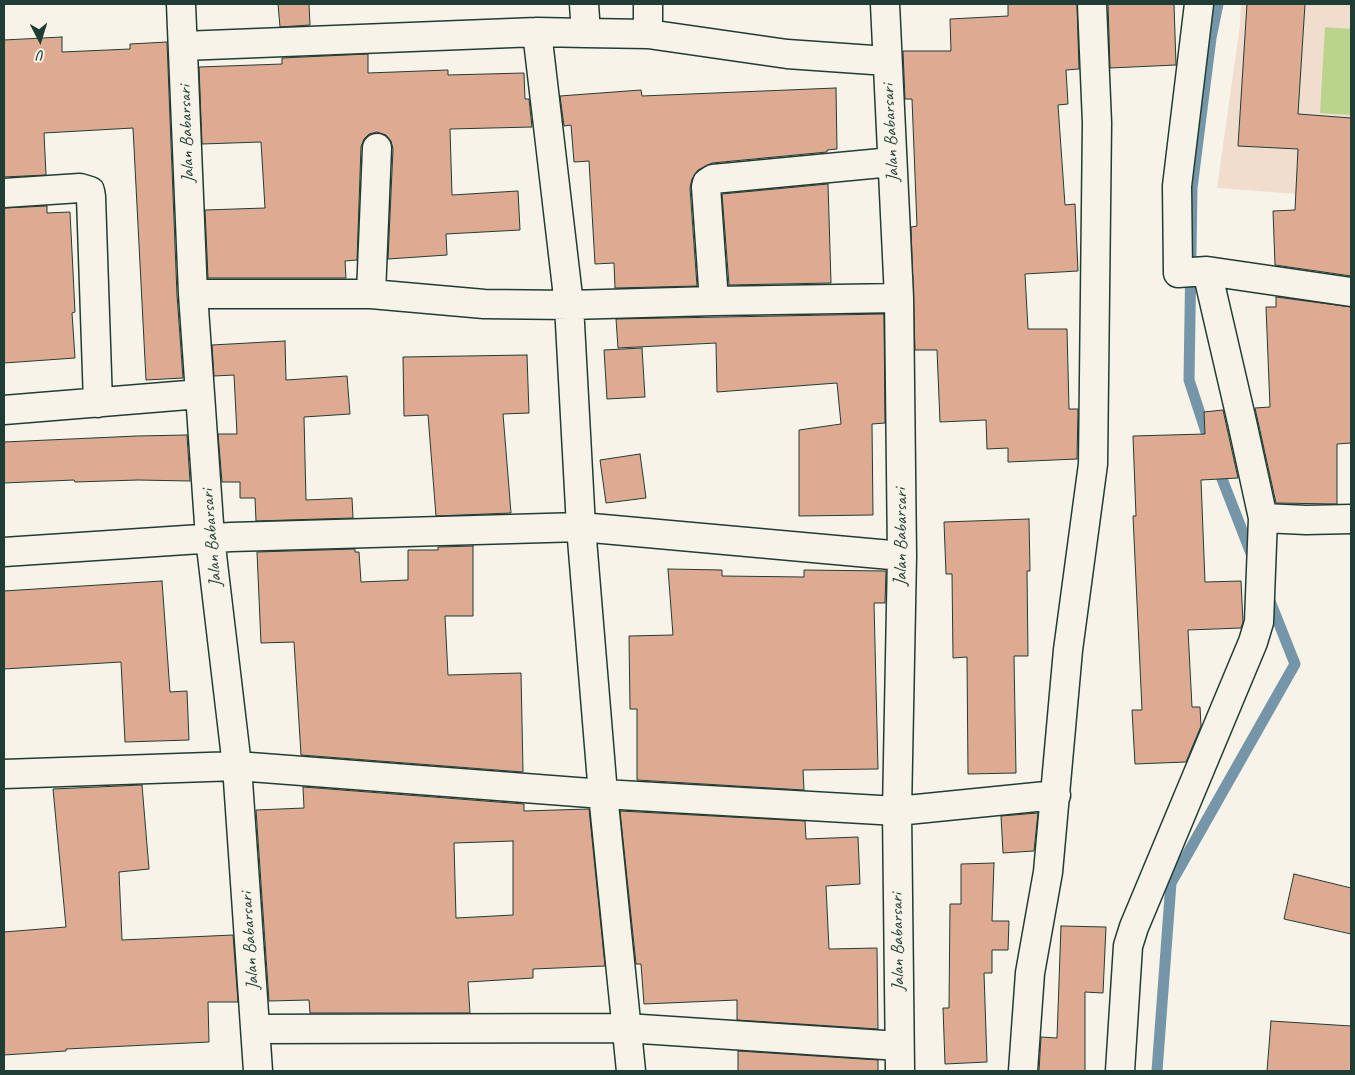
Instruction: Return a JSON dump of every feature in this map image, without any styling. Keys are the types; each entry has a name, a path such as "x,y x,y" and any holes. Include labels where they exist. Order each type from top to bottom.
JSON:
{"street":[{"name":"Jalan Babarsari","path":"181,4 193,294 210,538 237,766 258,1071"},
{"path":"584,4 586,33"},
{"path":"648,4 648,34"},
{"name":"Jalan Babarsari","path":"885,4 899,298 902,556 897,811 900,1059"},
{"path":"1023,1071 1030,973 1048,872 1068,650 1093,464 1097,123 1092,4"},
{"path":"1199,4 1177,186 1178,273 1207,271 1351,292"},
{"path":"537,32 569,305 581,527 603,794 631,1071"},
{"path":"183,46 537,32 648,34 787,54 887,61"},
{"path":"371,294 377,148"},
{"path":"714,301 706,187 713,179 892,162"},
{"path":"4,193 80,188 90,191 98,403"},
{"path":"1120,1071 1131,936 1253,642 1259,622 1263,518 1207,271"},
{"path":"193,294 371,294 484,304 569,305 899,298"},
{"path":"4,410 200,394"},
{"path":"1263,518 1306,520 1351,519"},
{"path":"4,552 210,538 581,527 902,556"},
{"path":"4,774 237,766 603,794 897,811 1056,795"},
{"path":"256,1029 626,1028 900,1059"}],"shaded area":[{"path":"1241,4 1351,4 1351,198 1217,188 1240,25"}],"green space":[{"path":"1325,27 1351,29 1351,115 1320,113"}],"building":[{"path":"278,4 309,4 310,25 280,27"},
{"path":"1008,4 1077,4 1079,69 1066,70 1068,104 1058,105 1065,205 1075,204 1078,271 1025,274 1028,329 1067,329 1069,409 1078,409 1077,459 1008,462 1008,448 987,449 986,420 940,422 937,350 915,350 911,227 917,226 912,99 905,99 903,51 951,51 950,19 1008,16"},
{"path":"1108,4 1174,4 1176,65 1110,68"},
{"path":"1247,4 1305,4 1298,114 1351,118 1351,276 1275,265 1273,211 1295,210 1298,149 1238,146"},
{"path":"62,37 62,52 130,49 130,44 167,42 177,295 183,378 146,380 133,128 44,133 46,175 4,177 4,40"},
{"path":"368,54 368,73 448,70 448,75 524,73 525,99 529,99 532,127 450,129 452,195 518,191 520,230 446,234 447,255 388,259 393,149 391,141 386,135 377,132 369,134 364,139 361,147 357,260 345,261 346,278 208,278 205,210 265,208 261,142 202,144 199,67 282,64 282,58"},
{"path":"836,88 837,149 827,150 827,152 712,163 698,170 692,179 690,188 697,286 615,288 614,263 595,264 589,161 574,162 571,125 564,126 560,96 641,90 642,96"},
{"path":"828,184 831,283 729,285 722,194"},
{"path":"47,206 47,213 70,212 75,312 72,313 75,358 4,363 4,208"},
{"path":"1276,297 1351,307 1351,443 1337,444 1337,504 1276,503 1255,408 1270,407 1266,307 1276,307"},
{"path":"884,314 885,423 872,424 873,515 799,516 799,430 841,424 837,383 717,392 716,343 618,348 616,319"},
{"path":"285,341 286,380 347,376 350,414 304,417 306,500 352,498 353,518 256,521 255,498 240,498 240,482 222,482 218,434 237,434 234,375 214,376 212,345"},
{"path":"642,348 645,397 607,399 604,350"},
{"path":"527,355 529,413 503,414 511,513 436,516 428,415 404,416 403,357"},
{"path":"1223,410 1238,478 1201,480 1205,582 1241,581 1243,622 1241,628 1188,630 1192,707 1200,707 1201,726 1186,762 1135,764 1132,710 1142,710 1133,516 1136,516 1133,436 1205,434 1204,412"},
{"path":"187,435 190,481 75,482 74,480 4,483 4,442"},
{"path":"640,454 646,498 606,503 600,460"},
{"path":"1029,519 1030,571 1027,571 1028,656 1014,656 1016,773 968,774 967,657 953,658 952,574 946,574 944,522"},
{"path":"473,546 473,616 445,616 448,675 521,673 523,772 301,755 294,642 261,643 257,552 355,549 355,552 359,552 361,582 408,580 408,550 438,550 438,547"},
{"path":"668,569 722,570 722,576 804,577 804,570 886,571 885,603 874,603 878,769 803,770 804,790 637,780 637,709 630,709 629,636 673,635"},
{"path":"162,581 170,692 187,691 189,740 125,742 121,662 4,669 4,591"},
{"path":"142,785 149,869 119,872 122,940 233,935 238,1002 208,1002 209,1042 66,1049 66,1051 4,1055 4,932 66,927 53,789"},
{"path":"303,787 524,804 524,811 589,809 605,966 533,969 533,978 468,982 470,1013 310,1013 309,1000 269,1001 256,810 304,808","holes":["513,841 513,915 456,918 454,843"]},
{"path":"620,811 805,821 806,839 858,837 860,884 826,886 829,949 877,948 878,1029 737,1020 737,1000 644,1004 641,964 636,964"},
{"path":"1038,813 1034,851 1003,853 1001,816"},
{"path":"994,863 992,921 1009,921 1008,950 992,950 992,973 984,973 987,1062 945,1064 943,1008 949,1008 950,904 961,904 961,864"},
{"path":"1294,874 1351,888 1351,934 1284,919"},
{"path":"1061,926 1106,927 1103,993 1085,992 1085,1071 1039,1071 1041,1037 1057,1038"},
{"path":"1271,1021 1351,1026 1351,1071 1267,1071"},
{"path":"738,1051 878,1060 878,1071 738,1071"}],"waterway":[{"path":"1209,441 1189,380 1192,188 1211,38 1218,4"},
{"path":"1217,466 1254,561"},
{"path":"1157,1071 1171,883 1295,664 1268,596"}]}
